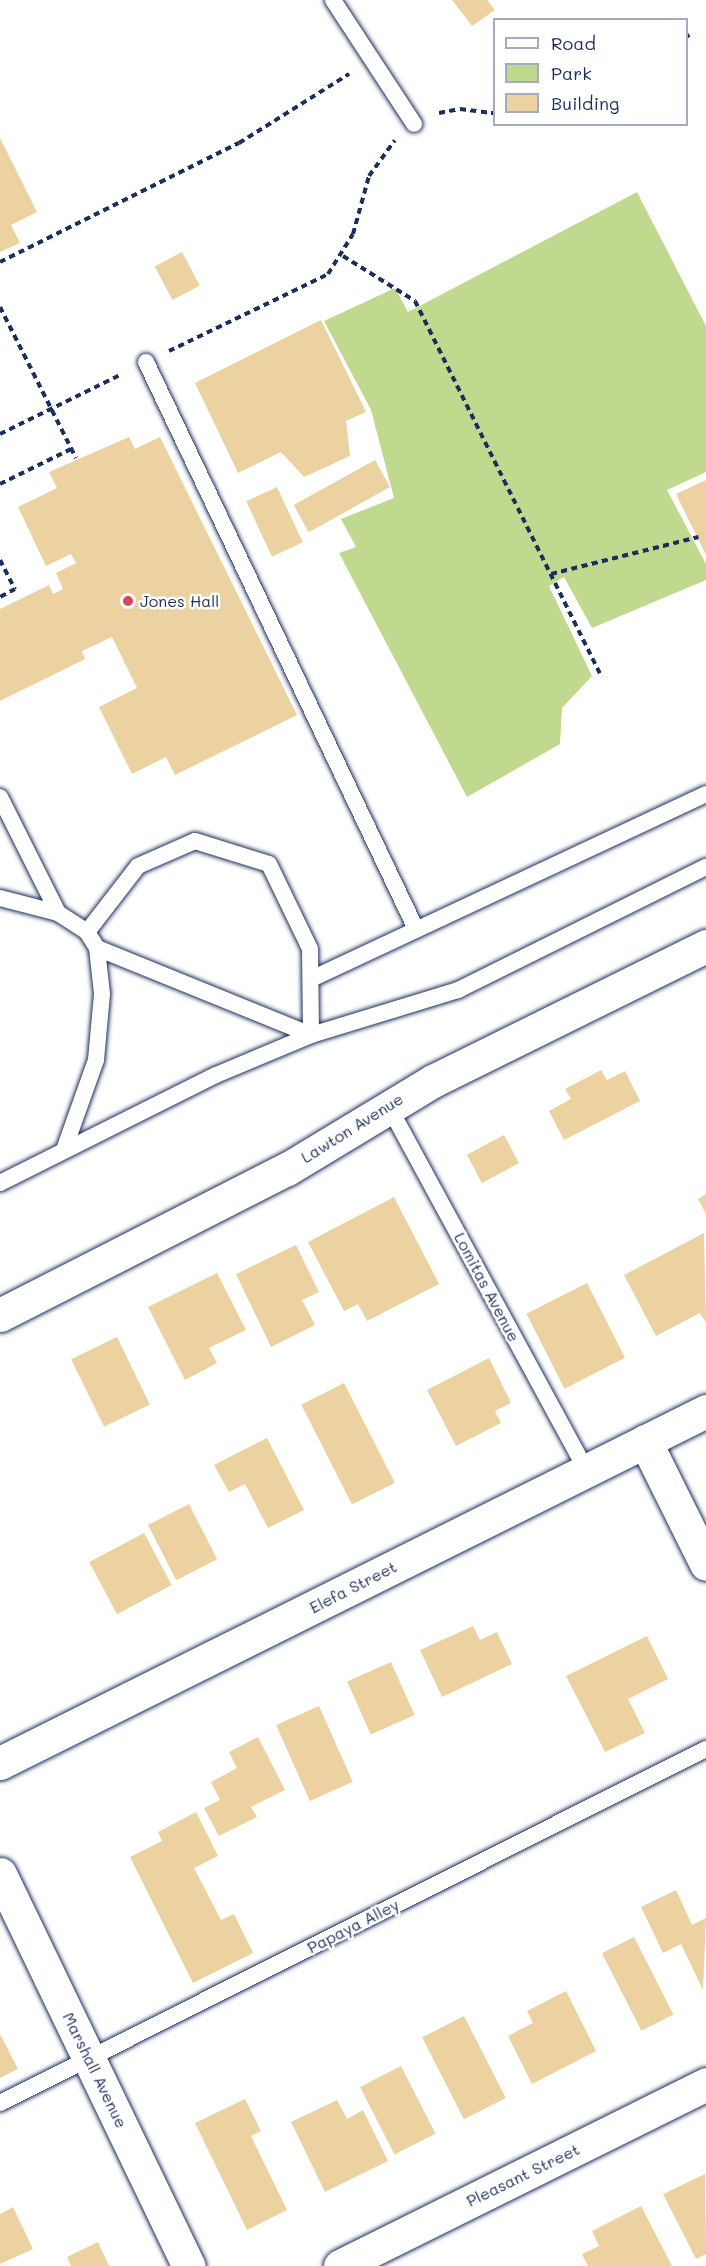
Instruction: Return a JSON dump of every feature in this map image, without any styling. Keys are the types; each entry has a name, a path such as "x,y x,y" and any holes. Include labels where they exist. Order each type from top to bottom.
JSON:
{"street":[{"name":"Lawton Avenue","path":"0,1315 287,1169 388,1105 706,946"},
{"name":"Elefa Street","path":"0,1763 706,1411"},
{"path":"645,1441 706,1564"},
{"name":"Marshall Avenue","path":"0,1874 189,2266"},
{"name":"Pleasant Street","path":"340,2266 706,2084"}],"lane":[{"path":"333,0 414,124"},
{"path":"146,362 416,929"},
{"path":"311,979 706,794"},
{"path":"0,797 58,913"},
{"path":"87,932 138,866 195,841 269,864 310,949 311,1035"},
{"path":"0,1183 216,1075 311,1035 458,990 706,867"},
{"path":"0,898 58,913 87,932 97,948 102,994 96,1060 64,1150"},
{"path":"97,948 311,1035"},
{"name":"Lomitas Avenue","path":"388,1105 586,1470"},
{"name":"Papaya Alley","path":"0,2103 706,1749"}],"path":[{"path":"0,262 239,144 372,59"},
{"path":"0,434 328,274 343,256 369,176 392,143 414,124 460,109 493,113"},
{"path":"343,256 415,301 602,677"},
{"path":"0,307 76,458"},
{"path":"0,484 71,449"},
{"path":"551,574 698,537"},
{"path":"0,561 15,589 0,597"}],"green space":[{"path":"637,192 706,326 706,472 667,490 706,564 706,580 592,628 564,577 549,586 592,676 562,708 560,744 467,797 339,553 356,547 341,519 394,498 371,410 324,321 395,288 408,312"}],"building":[{"path":"452,0 487,0 495,10 472,26"},
{"path":"0,138 37,212 11,225 20,243 0,252"},
{"path":"182,252 200,286 172,300 155,267"},
{"path":"321,320 366,412 346,421 350,456 304,477 281,452 238,473 195,383"},
{"name":"Jones Hall","path":"129,437 135,449 160,437 297,715 175,775 166,757 132,774 99,707 137,688 112,637 82,651 85,659 0,701 0,609 49,585 53,594 63,589 56,573 76,563 71,554 46,566 18,507 57,488 49,472"},
{"path":"375,460 390,487 309,532 294,505"},
{"path":"706,480 706,555 676,494"},
{"path":"277,487 303,542 272,557 246,501"},
{"path":"601,1070 607,1080 625,1071 640,1101 564,1140 549,1111 571,1099 565,1089"},
{"path":"504,1135 519,1163 482,1183 467,1155"},
{"path":"706,1194 706,1214 698,1199"},
{"path":"394,1197 439,1284 367,1321 358,1304 344,1311 308,1242"},
{"path":"704,1233 706,1323 700,1313 656,1336 624,1275"},
{"path":"296,1245 319,1292 302,1300 315,1325 271,1347 236,1274"},
{"path":"217,1273 246,1330 209,1348 217,1363 185,1380 148,1307"},
{"path":"587,1283 625,1358 565,1389 526,1314"},
{"path":"117,1337 150,1404 104,1427 71,1359"},
{"path":"489,1358 511,1403 495,1411 501,1423 456,1446 427,1390"},
{"path":"344,1383 395,1483 352,1505 301,1405"},
{"path":"267,1438 304,1510 268,1528 245,1484 229,1492 214,1465"},
{"path":"189,1504 217,1559 176,1580 148,1525"},
{"path":"144,1533 172,1585 117,1614 89,1562"},
{"path":"473,1626 480,1640 497,1632 512,1664 442,1697 420,1650"},
{"path":"647,1636 668,1679 628,1699 645,1733 605,1752 566,1676"},
{"path":"391,1662 415,1715 371,1735 347,1682"},
{"path":"319,1706 353,1782 310,1801 276,1725"},
{"path":"258,1737 285,1790 251,1807 257,1817 219,1836 204,1808 220,1800 211,1782 237,1768 229,1752"},
{"path":"196,1812 218,1856 194,1868 221,1920 234,1914 253,1953 193,1983 130,1857 162,1841 158,1832"},
{"path":"676,1890 692,1925 706,1918 703,1990 681,1944 663,1953 641,1907"},
{"path":"634,1937 673,2015 641,2031 602,1953"},
{"path":"566,1991 596,2051 532,2084 508,2036 533,2023 527,2011"},
{"path":"464,2016 506,2098 464,2119 422,2037"},
{"path":"0,2034 18,2069 0,2078"},
{"path":"401,2066 436,2134 395,2155 360,2087"},
{"path":"245,2099 261,2131 251,2136 287,2210 247,2230 195,2123"},
{"path":"337,2100 347,2119 363,2110 388,2161 325,2192 291,2122"},
{"path":"705,2174 706,2254 696,2259 663,2194"},
{"path":"641,2206 672,2266 588,2266 582,2254 599,2246 592,2231"},
{"path":"13,2207 33,2249 0,2264 0,2214"},
{"path":"98,2242 109,2266 71,2266 67,2257"}],"place":[{"name":"Jones Hall","path":"128,601"}]}
